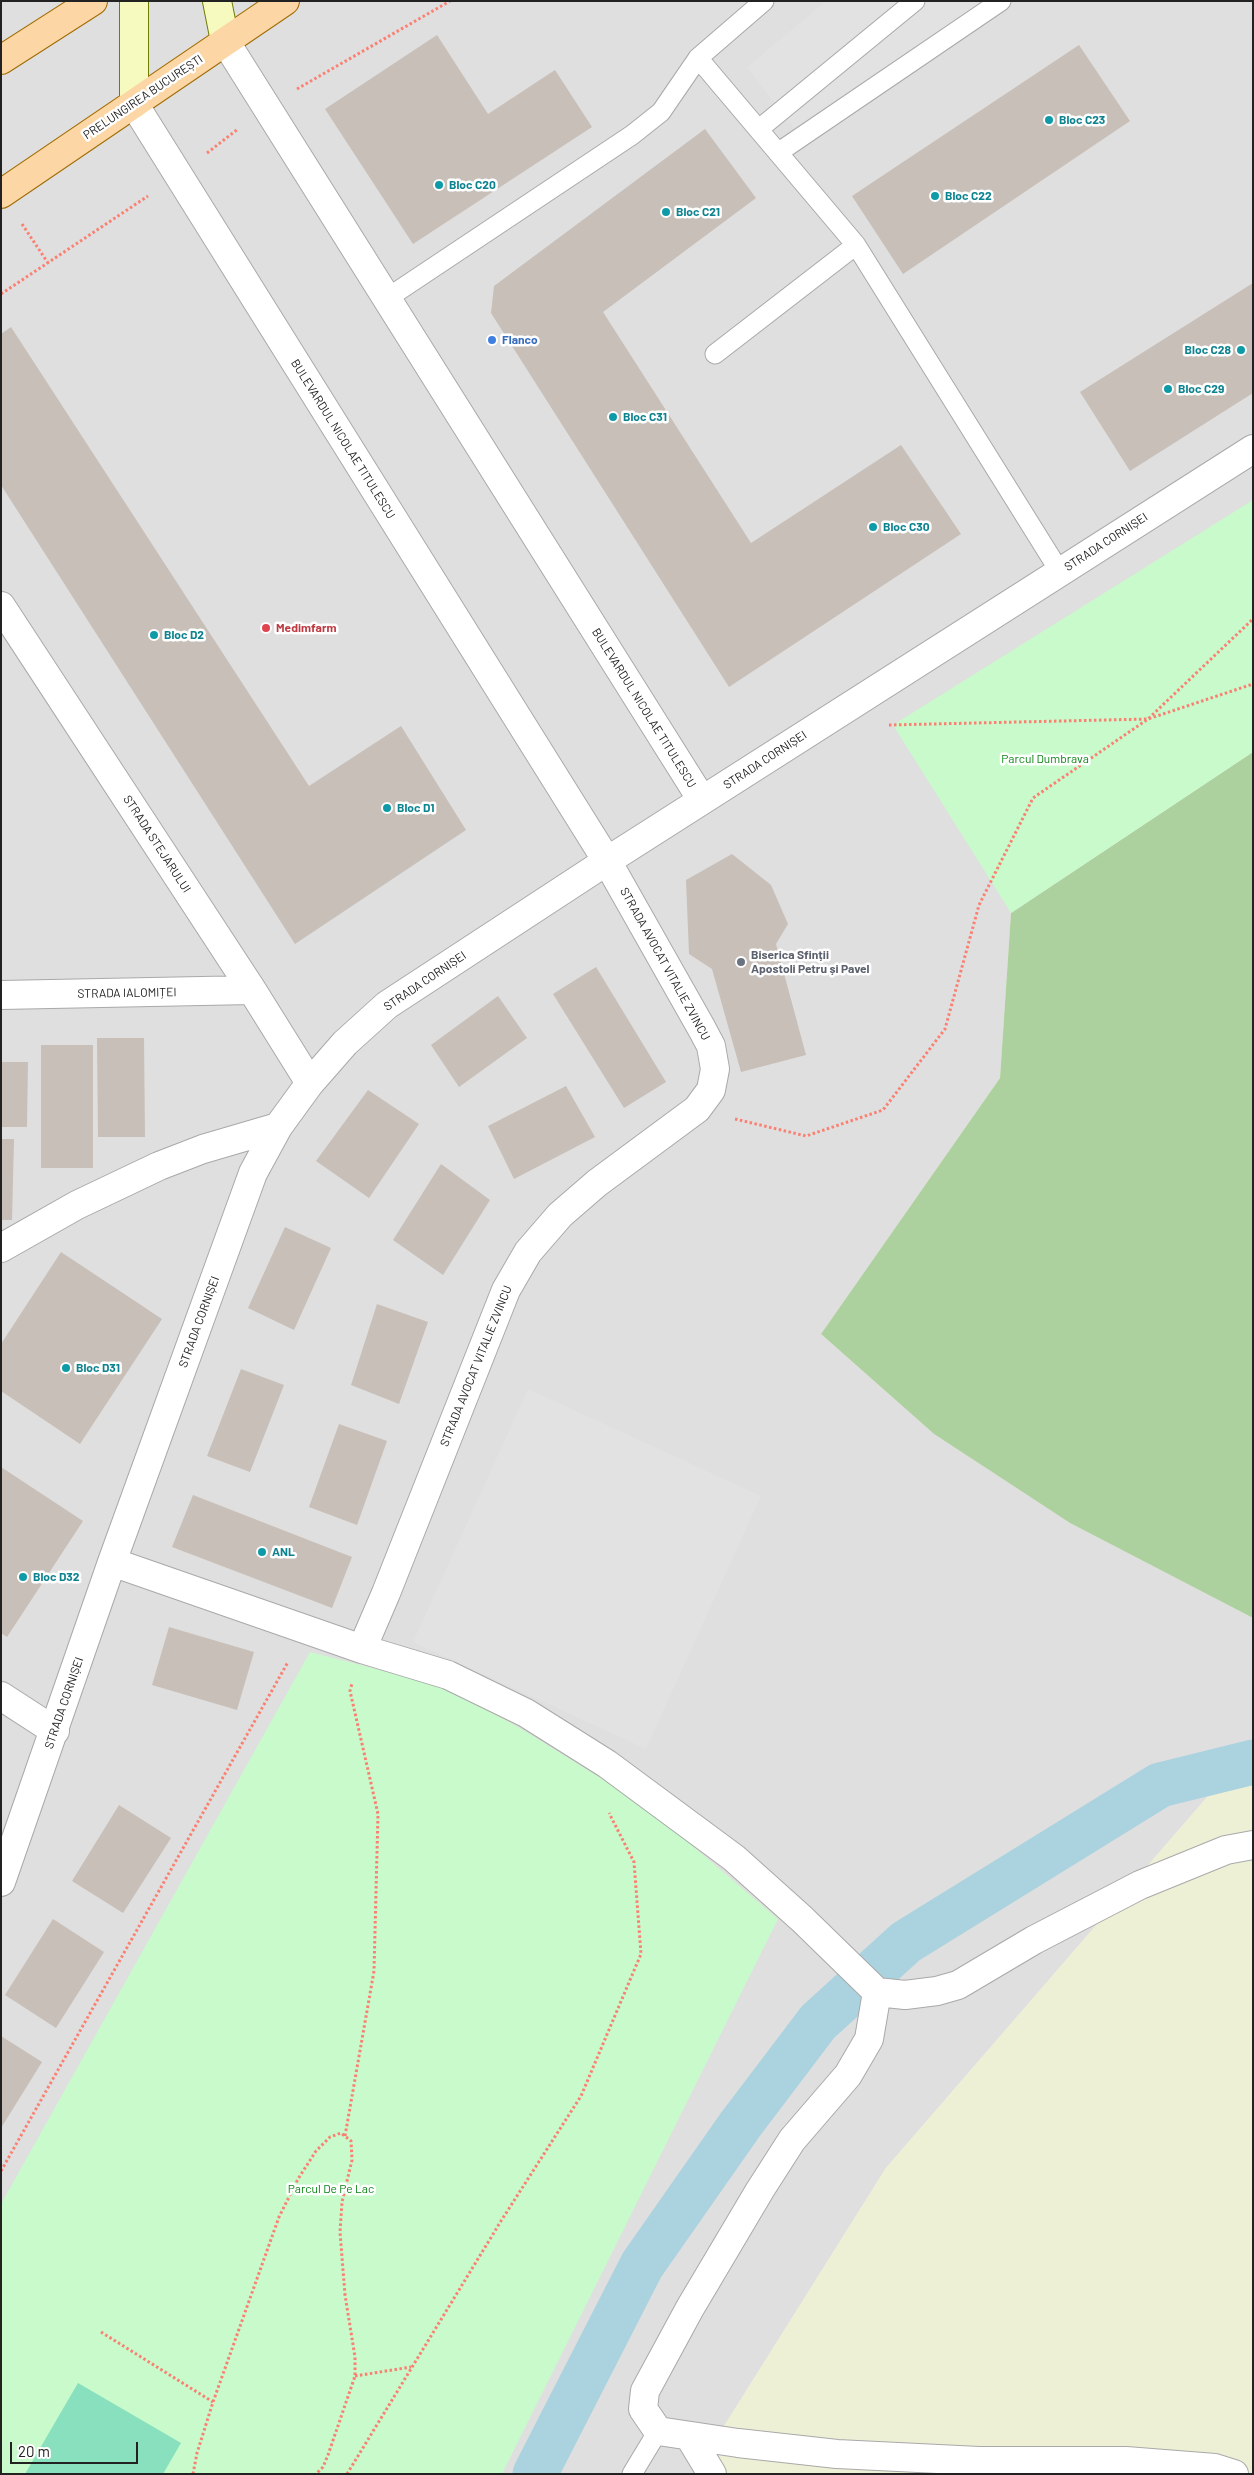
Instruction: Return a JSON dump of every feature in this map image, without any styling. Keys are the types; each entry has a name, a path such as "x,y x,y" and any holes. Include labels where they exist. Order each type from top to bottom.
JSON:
{"main road":[{"path":"1,60 93,1"},
{"path":"134,1 134,104"},
{"name":"BULEVARDUL NICOLAE TITULESCU","path":"217,1 225,41"},
{"name":"PRELUNGIREA BUCUREȘTI","path":"1,194 285,1"}],"street":[{"name":"BULEVARDUL NICOLAE TITULESCU","path":"225,41 702,800"},
{"name":"BULEVARDUL NICOLAE TITULESCU","path":"134,104 607,861"},
{"name":"STRADA CORNIȘEI","path":"1,1882 55,1731 112,1562 253,1172 278,1127 310,1083 345,1043 387,1005 607,861 1253,448"},
{"name":"STRADA STEJARULUI","path":"1,606 252,990 310,1083"},
{"name":"STRADA AVOCAT VITALIE ZVINCU","path":"362,1649 506,1290 528,1252 560,1216 597,1183 697,1109 711,1090 715,1069 711,1046 607,861"},
{"name":"STRADA IALOMIȚEI","path":"1,995 252,990"},
{"path":"1,1248 77,1205 158,1166 203,1148 278,1127"},
{"path":"112,1562 362,1649 448,1675 526,1713 607,1764 734,1858 831,1946 877,1992 905,1995 937,1991 958,1985 1034,1940 1140,1885 1226,1850 1253,1845"},
{"path":"1,1696 55,1731"},
{"path":"877,1992 869,2039 848,2075 792,2140 765,2181 690,2308 645,2391 643,2409 658,2431 738,2444 837,2454 979,2461 1126,2461 1215,2468 1234,2474"},
{"path":"689,2436 712,2474"}],"lane":[{"path":"386,299 632,135 660,112 698,58 764,1"},
{"path":"759,129 915,1"},
{"path":"779,152 1001,1"},
{"path":"698,58 856,245 1060,572"},
{"path":"715,354 839,261 856,245"},
{"path":"632,2474 658,2431"}],"path":[{"path":"1,294 178,175 266,106 450,1"},
{"path":"17,217 48,263"},
{"path":"697,1109 806,1136 884,1110 944,1028 979,905 1033,798 1148,719 1253,619"},
{"path":"884,726 1148,719 1253,684"},
{"path":"1,2171 306,1630"},
{"path":"345,2136 374,1972 378,1814 350,1691 362,1649"},
{"path":"347,2474 501,2221 581,2096 641,1954 634,1862 606,1807"},
{"path":"193,2474 197,2453 213,2402 278,2217 298,2179 316,2151 335,2134 341,2133 351,2140 352,2160 342,2202 340,2232 345,2295 355,2357 354,2376 328,2455 316,2474"},
{"path":"101,2332 213,2402"},
{"path":"354,2376 411,2367"}],"shaded area":[{"path":"1,1 1253,1 1253,752 1011,913 1000,1078 821,1334 934,1434 1070,1523 1253,1618 1253,1744 886,2168 694,2474 1,2474"},
{"path":"826,1 993,1 802,139 747,67"},
{"path":"528,1389 761,1496 646,1749 413,1642"}],"green space":[{"name":"Parcul Dumbrava","path":"1253,500 1253,752 1011,913 893,725"},
{"path":"1253,752 1253,1618 1070,1523 934,1434 821,1334 1000,1078 1011,913"},
{"name":"Parcul De Pe Lac","path":"310,1652 443,1686 520,1728 604,1780 680,1835 778,1919 502,2474 1,2474 1,2204"},
{"path":"1253,1744 1253,2474 694,2474 886,2168"},
{"path":"78,2383 181,2443 163,2474 25,2474"}],"building":[{"name":"Bloc C20","path":"437,35 488,114 555,70 592,127 413,244 325,109"},
{"path":"1079,45 1130,121 903,274 852,196"},
{"name":"Bloc C31","path":"705,129 756,198 603,312 751,543 901,445 961,534 729,687 491,313 494,286"},
{"name":"Bloc C29","path":"1253,283 1253,393 1130,471 1080,392"},
{"name":"Bloc D2","path":"11,327 309,786 401,726 466,830 295,944 1,485 1,334"},
{"name":"Biserica Sfinții Apostoli Petru și Pavel","path":"732,854 771,885 788,924 776,944 806,1055 741,1072 712,969 689,954 686,880"},
{"path":"596,967 666,1082 624,1108 553,994"},
{"path":"498,996 527,1038 459,1087 431,1045"},
{"path":"97,1038 144,1038 145,1137 98,1137"},
{"path":"41,1045 93,1045 93,1168 41,1168"},
{"path":"1,1062 28,1062 27,1127 1,1127"},
{"path":"566,1086 595,1137 514,1179 488,1126"},
{"path":"368,1090 419,1124 369,1198 316,1161"},
{"path":"1,1139 14,1139 12,1220 1,1220"},
{"path":"441,1164 490,1200 443,1275 393,1240"},
{"path":"285,1227 331,1248 294,1330 248,1308"},
{"name":"Bloc D31","path":"61,1252 162,1319 80,1444 1,1391 1,1344"},
{"path":"377,1304 428,1322 399,1404 351,1385"},
{"path":"241,1369 284,1385 250,1472 207,1456"},
{"path":"339,1424 387,1441 357,1525 309,1507"},
{"name":"Bloc D32","path":"1,1467 83,1521 7,1637 1,1633"},
{"name":"ANL","path":"193,1495 352,1557 332,1608 172,1547"},
{"path":"169,1627 254,1652 237,1710 152,1685"},
{"path":"119,1805 171,1838 123,1913 72,1881"},
{"path":"53,1919 104,1952 56,2028 5,1995"},
{"path":"1,2036 42,2062 1,2128"}],"waterway":[{"path":"535,2474 642,2265 740,2125 818,2022 906,1942 1160,1785 1253,1762"}],"place":[{"name":"Bloc C23","path":"1049,120"},
{"name":"Bloc C20","path":"439,185"},
{"name":"Bloc C22","path":"935,196"},
{"name":"Bloc C21","path":"666,212"},
{"name":"Flanco","path":"492,340"},
{"name":"Bloc C28","path":"1241,350"},
{"name":"Bloc C29","path":"1168,389"},
{"name":"Bloc C31","path":"613,417"},
{"name":"Bloc C30","path":"873,527"},
{"name":"Medimfarm","path":"266,628"},
{"name":"Bloc D2","path":"154,635"},
{"name":"Bloc D1","path":"387,808"},
{"name":"Biserica Sfinții Apostoli Petru și Pavel","path":"741,962"},
{"name":"Bloc D31","path":"66,1368"},
{"name":"ANL","path":"262,1552"},
{"name":"Bloc D32","path":"23,1577"}]}
